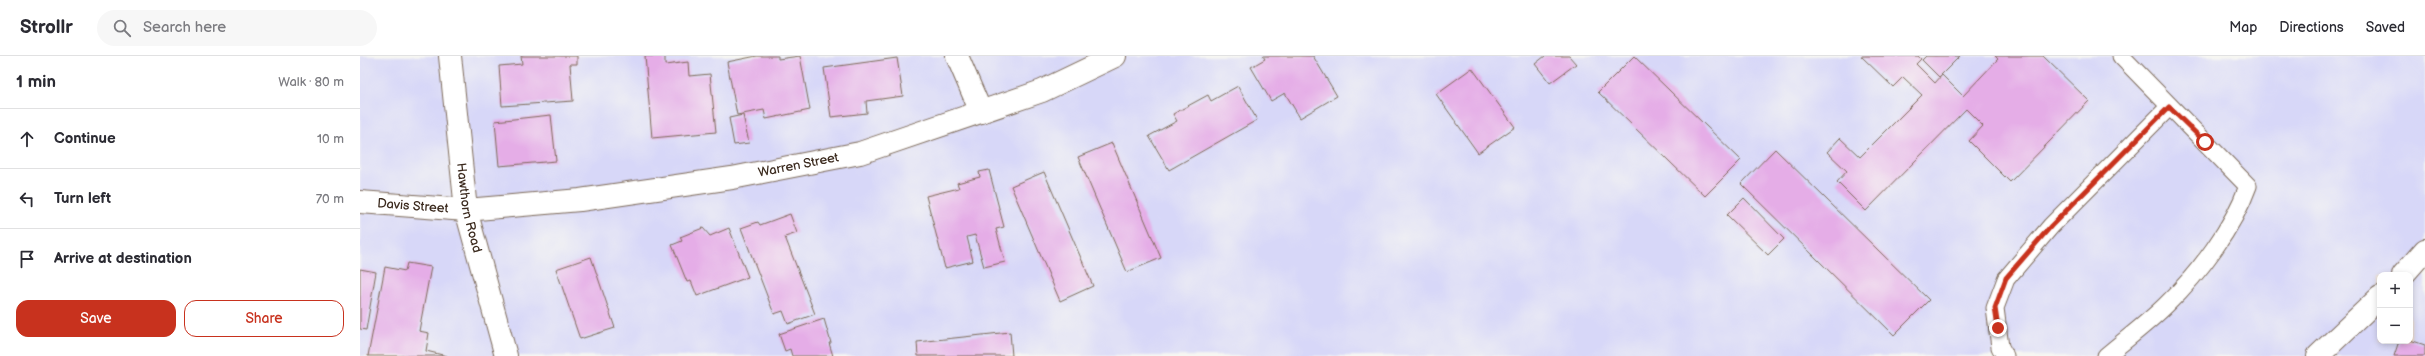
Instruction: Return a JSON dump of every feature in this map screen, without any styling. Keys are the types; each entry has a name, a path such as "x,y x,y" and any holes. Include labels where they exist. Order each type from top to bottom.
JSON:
{"street":[{"name":"Hawthorn Road","path":"450,56 466,210 506,356"},
{"path":"957,56 981,112"},
{"name":"Warren Street","path":"466,210 580,200 747,175 860,153 1042,91 1115,56"},
{"name":"Davis Street","path":"360,202 466,210"},
{"path":"2405,272 2425,250"},
{"path":"2318,356 2377,300"}],"lane":[{"path":"2106,356 2167,304 2216,247 2239,210 2248,186 2169,107 2121,56"},
{"path":"2005,356 2000,347 1995,308 2006,278 2051,226 2169,107"}],"shaded area":[{"path":"360,56 2425,56 2425,356 360,356"}],"building":[{"path":"521,56 577,56 577,64 570,64 573,101 502,106 499,66 522,64"},
{"path":"645,56 665,56 665,65 688,62 689,76 710,74 716,132 652,138"},
{"path":"757,56 778,56 778,59 800,56 810,110 766,119 764,110 737,115 727,62"},
{"path":"1263,56 1313,56 1337,96 1300,118 1285,93 1271,101 1251,67 1265,59"},
{"path":"1545,56 1569,56 1576,64 1550,83 1535,64"},
{"path":"1634,56 1741,160 1705,196 1598,92"},
{"path":"1861,56 1918,56 1921,59 1916,64 1935,83 1942,75 1963,96 1998,59 1995,56 2043,56 2089,101 2010,182 1969,141 1983,126 1966,109 1866,211 1837,182 1847,171 1827,152 1840,138 1860,157 1922,95 1903,77 1893,87"},
{"path":"1926,56 1960,56 1939,77 1922,60"},
{"path":"897,58 903,96 866,101 867,113 831,117 824,68"},
{"path":"1472,68 1515,127 1478,153 1436,94"},
{"path":"1238,86 1257,120 1169,170 1149,136 1177,121 1173,114 1208,95 1211,101"},
{"path":"551,115 556,161 499,166 495,121"},
{"path":"743,115 749,143 734,145 729,118"},
{"path":"1112,143 1161,258 1127,272 1078,157"},
{"path":"1775,149 1929,300 1894,335 1741,184"},
{"path":"989,170 1004,227 996,229 1005,262 984,267 975,235 967,237 973,261 945,268 926,196 959,188 957,183 980,177 979,172"},
{"path":"1044,172 1093,286 1060,301 1011,186"},
{"path":"1744,198 1784,239 1768,255 1727,215"},
{"path":"790,214 797,233 785,237 815,314 788,324 783,311 774,314 741,228 758,222 760,225"},
{"path":"703,228 710,236 729,228 748,277 697,296 691,281 687,282 672,245 682,241 680,237"},
{"path":"591,257 615,328 580,339 556,269"},
{"path":"407,263 431,267 419,331 429,333 426,351 447,356 368,356 385,267 405,271"},
{"path":"360,269 376,272 366,330 360,329"},
{"path":"824,319 833,356 792,356 790,349 785,351 779,334"},
{"path":"1010,332 1012,356 918,356 917,342"},
{"path":"2413,341 2425,345 2425,356 2394,356 2398,344 2413,344"}],"route":[{"path":"1998,328 1995,308 2006,278 2051,226 2169,107 2205,142"}]}
